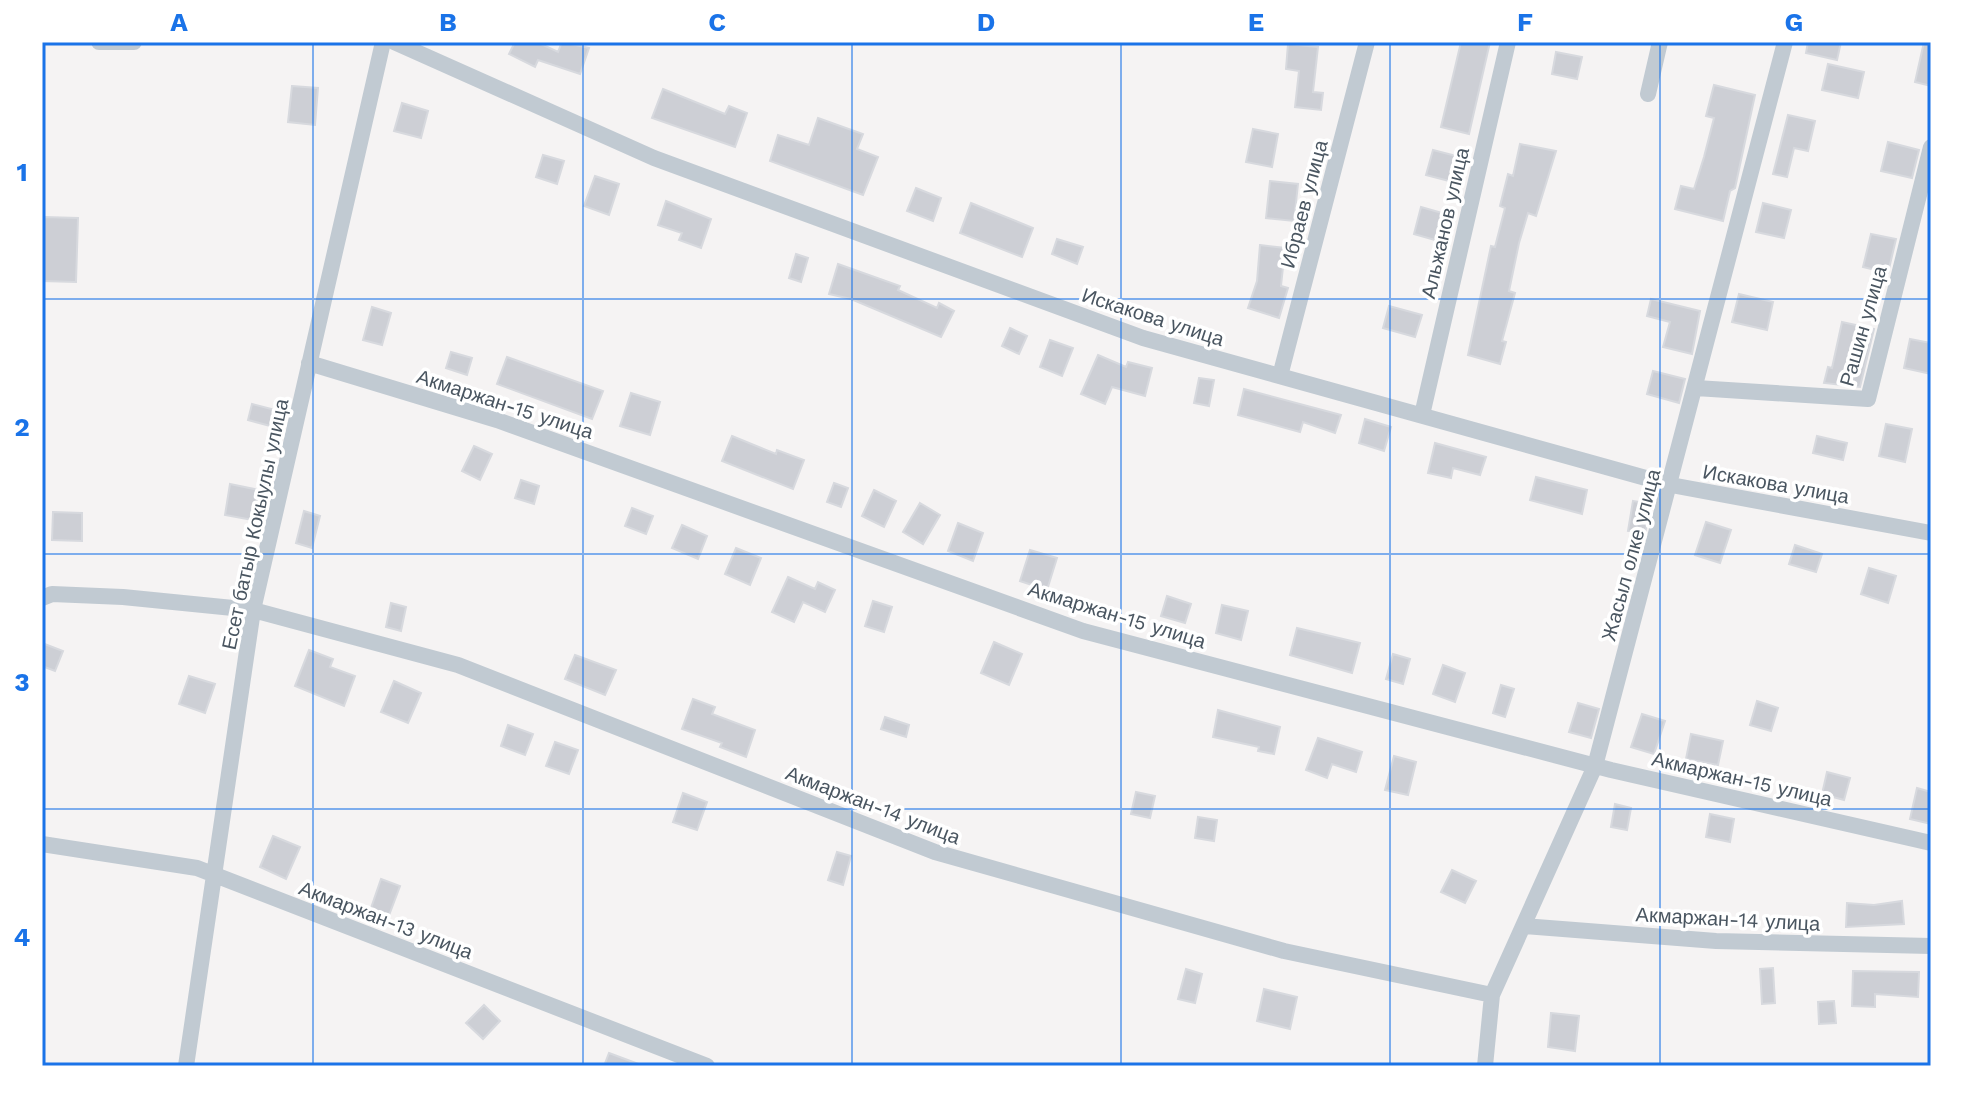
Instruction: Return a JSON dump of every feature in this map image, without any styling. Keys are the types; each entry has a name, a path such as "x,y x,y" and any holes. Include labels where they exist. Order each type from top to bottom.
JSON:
{"street":[{"path":"99,42 134,42"},
{"name":"Есет батыр Кокыулы улица","path":"186,1066 253,610 383,42"},
{"name":"Искакова улица","path":"394,42 654,158 1143,338 1671,485 1931,533"},
{"name":"Ибраев улица","path":"1280,376 1367,42"},
{"name":"Альжанов улица","path":"1422,415 1508,42"},
{"path":"1648,94 1660,42"},
{"name":"Жасыл олке улица","path":"1485,1066 1492,995 1595,766 1785,42"},
{"name":"Рашин улица","path":"1696,388 1868,399 1931,147"},
{"name":"Акмаржан-15 улица","path":"309,363 497,420 1083,631 1595,766 1931,843"},
{"name":"Акмаржан-14 улица","path":"42,598 52,594 123,597 253,610 458,665 935,852 1284,951 1492,995"},
{"name":"Акмаржан-13 улица","path":"42,844 197,868 707,1066"},
{"name":"Акмаржан-14 улица","path":"1523,926 1716,941 1931,946"}],"building":[{"path":"515,42 537,42 558,52 562,42 589,48 580,74 538,60 535,67 509,54"},
{"path":"1461,42 1490,42 1469,134 1441,127"},
{"path":"1808,42 1841,42 1837,60 1806,53"},
{"path":"1924,42 1931,42 1931,86 1915,82"},
{"path":"1288,44 1318,47 1313,92 1323,93 1321,110 1295,107 1299,71 1286,69"},
{"path":"1556,52 1582,57 1577,79 1552,74"},
{"path":"1828,64 1864,72 1858,98 1822,90"},
{"path":"1714,85 1755,95 1735,188 1730,191 1723,221 1675,209 1681,186 1694,189 1714,118 1706,116"},
{"path":"292,86 318,88 315,125 288,122"},
{"path":"663,89 725,114 729,106 747,113 735,147 652,118"},
{"path":"402,103 428,111 421,138 394,131"},
{"path":"1788,115 1815,121 1808,151 1794,148 1787,177 1773,174"},
{"path":"818,118 863,134 857,149 878,157 863,195 770,161 778,135 809,145"},
{"path":"1253,129 1278,134 1272,167 1246,162"},
{"path":"1888,142 1919,150 1912,178 1881,171"},
{"path":"1520,144 1556,151 1536,216 1528,213 1519,243 1509,291 1515,293 1502,341 1506,342 1500,364 1468,355 1491,246 1495,247 1505,208 1500,206 1508,174 1513,176"},
{"path":"1433,150 1460,157 1453,182 1426,175"},
{"path":"543,155 564,161 557,184 536,177"},
{"path":"595,176 619,184 609,215 584,206"},
{"path":"1270,181 1298,184 1294,221 1266,218"},
{"path":"916,188 941,198 933,221 907,211"},
{"path":"666,201 711,219 701,248 679,240 682,233 658,225"},
{"path":"971,203 1033,228 1022,257 960,233"},
{"path":"1763,203 1791,210 1784,238 1756,232"},
{"path":"1421,207 1449,215 1442,242 1414,234"},
{"path":"44,217 78,218 76,282 42,281"},
{"path":"1871,234 1896,239 1888,273 1863,267"},
{"path":"1057,239 1083,247 1077,264 1052,254"},
{"path":"1260,245 1285,248 1281,286 1288,288 1279,318 1248,308 1257,281"},
{"path":"796,254 808,258 801,282 789,278"},
{"path":"838,264 900,286 898,290 937,308 939,303 954,311 941,337 851,299 829,294"},
{"path":"1739,294 1773,302 1767,330 1732,322"},
{"path":"1651,299 1700,311 1692,354 1663,347 1670,322 1647,316"},
{"path":"1389,306 1422,315 1415,337 1383,328"},
{"path":"372,307 391,313 382,345 363,340"},
{"path":"1842,322 1874,329 1860,387 1824,383 1828,367 1832,368"},
{"path":"1010,328 1027,336 1019,354 1002,346"},
{"path":"1910,339 1931,343 1931,374 1904,368"},
{"path":"1050,340 1073,348 1062,376 1040,367"},
{"path":"451,352 472,358 467,375 446,368"},
{"path":"1098,355 1126,367 1128,362 1152,368 1145,396 1112,387 1105,404 1081,394"},
{"path":"507,357 603,391 592,419 497,384"},
{"path":"1653,371 1685,379 1679,403 1647,394"},
{"path":"1199,378 1214,380 1209,406 1194,403"},
{"path":"1244,389 1341,415 1335,433 1303,422 1300,432 1238,415"},
{"path":"631,393 660,402 650,435 620,426"},
{"path":"252,404 279,411 274,427 248,420"},
{"path":"1365,419 1391,427 1384,451 1359,443"},
{"path":"1886,424 1912,429 1905,462 1879,456"},
{"path":"732,436 776,454 777,450 804,460 793,489 722,461"},
{"path":"1817,436 1847,443 1843,460 1813,453"},
{"path":"1435,443 1486,457 1480,475 1453,468 1451,478 1428,473"},
{"path":"474,446 492,454 480,480 462,471"},
{"path":"1536,477 1587,490 1582,514 1530,500"},
{"path":"521,480 539,486 534,504 515,498"},
{"path":"834,483 848,488 841,507 827,502"},
{"path":"230,484 259,490 253,520 225,515"},
{"path":"874,490 896,501 884,527 862,516"},
{"path":"1633,501 1652,504 1645,533 1628,531"},
{"path":"920,503 940,515 923,544 903,532"},
{"path":"632,508 653,516 646,534 625,526"},
{"path":"304,511 320,516 312,548 296,543"},
{"path":"53,512 82,513 82,541 52,540"},
{"path":"1706,522 1731,530 1720,563 1695,555"},
{"path":"958,523 983,533 973,561 948,551"},
{"path":"682,525 707,536 698,559 672,548"},
{"path":"1795,545 1822,554 1816,572 1789,564"},
{"path":"736,548 761,558 750,585 725,574"},
{"path":"1030,550 1057,558 1047,590 1020,581"},
{"path":"1869,568 1896,576 1888,603 1861,594"},
{"path":"788,577 815,589 818,582 835,590 825,612 803,602 794,622 772,612"},
{"path":"1167,596 1191,604 1185,623 1161,616"},
{"path":"873,601 892,607 884,632 865,626"},
{"path":"391,603 406,607 401,631 386,627"},
{"path":"1222,605 1248,611 1241,640 1216,633"},
{"path":"1297,628 1360,643 1352,673 1290,655"},
{"path":"994,642 1022,654 1009,685 981,673"},
{"path":"42,643 63,651 55,671 42,666"},
{"path":"309,650 333,659 330,667 355,676 344,706 295,686"},
{"path":"1393,654 1410,659 1403,684 1386,679"},
{"path":"575,655 616,670 605,695 565,679"},
{"path":"1443,665 1465,673 1455,702 1433,694"},
{"path":"189,676 215,684 205,713 179,704"},
{"path":"394,681 421,693 408,723 381,712"},
{"path":"1501,685 1514,689 1505,717 1493,713"},
{"path":"693,699 715,707 712,714 755,730 746,757 720,747 722,743 682,729"},
{"path":"1757,701 1778,708 1771,731 1750,725"},
{"path":"1578,703 1599,709 1591,738 1569,732"},
{"path":"1218,710 1280,727 1274,754 1258,751 1259,747 1213,737"},
{"path":"1642,714 1665,721 1654,754 1631,747"},
{"path":"885,717 909,725 906,737 881,729"},
{"path":"508,725 533,734 525,755 501,746"},
{"path":"1691,734 1723,741 1718,765 1686,759"},
{"path":"1318,738 1362,752 1356,772 1332,764 1327,778 1306,770"},
{"path":"555,742 578,750 569,774 546,766"},
{"path":"1394,756 1416,762 1408,795 1385,790"},
{"path":"1827,772 1850,778 1844,800 1822,794"},
{"path":"1917,788 1931,792 1931,824 1910,819"},
{"path":"1136,792 1155,796 1150,818 1131,814"},
{"path":"683,793 707,802 697,830 673,822"},
{"path":"1615,804 1631,808 1627,830 1611,827"},
{"path":"1710,814 1734,819 1730,842 1706,837"},
{"path":"1198,817 1217,820 1214,841 1195,838"},
{"path":"273,836 300,847 286,879 260,867"},
{"path":"837,852 851,856 843,885 828,880"},
{"path":"1452,870 1476,881 1465,903 1441,892"},
{"path":"381,879 400,886 388,918 370,911"},
{"path":"1902,901 1904,924 1846,927 1847,903 1874,905"},
{"path":"1773,968 1775,1003 1762,1004 1760,969"},
{"path":"1186,969 1202,974 1195,1003 1178,999"},
{"path":"1853,971 1919,972 1918,997 1875,994 1875,1007 1852,1006"},
{"path":"1264,989 1297,997 1290,1029 1257,1021"},
{"path":"1834,1001 1836,1023 1819,1024 1818,1002"},
{"path":"484,1005 500,1021 483,1039 466,1023"},
{"path":"1551,1013 1579,1016 1575,1051 1548,1047"},
{"path":"609,1053 641,1065 604,1066"}]}
